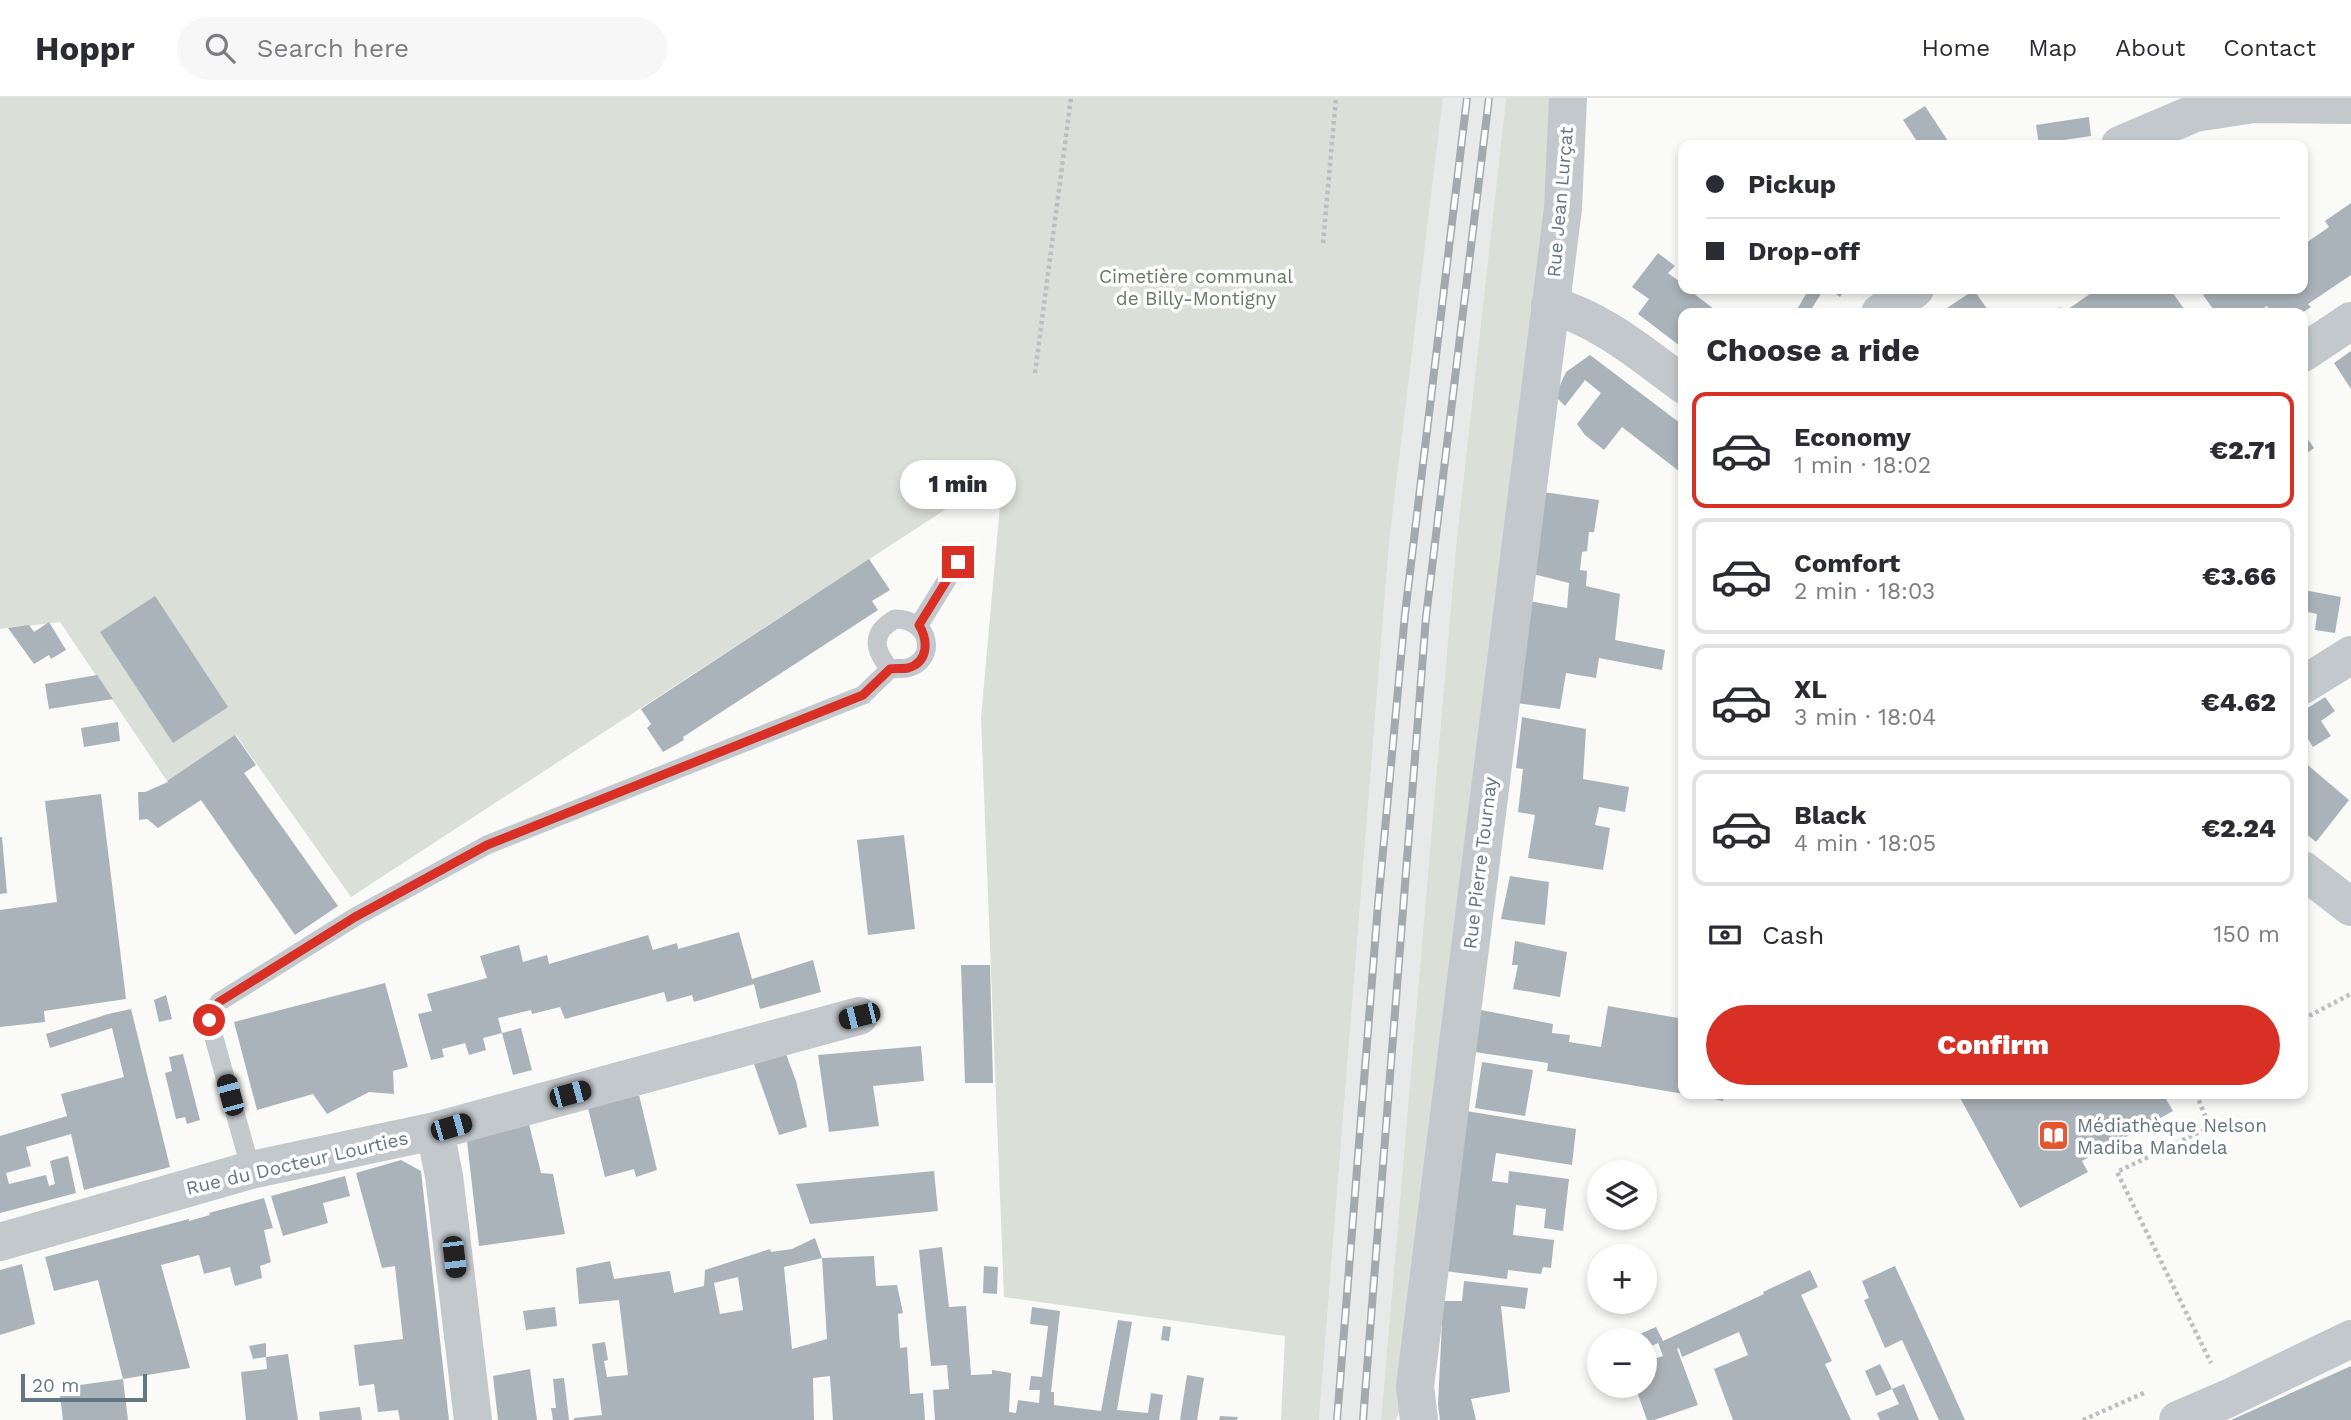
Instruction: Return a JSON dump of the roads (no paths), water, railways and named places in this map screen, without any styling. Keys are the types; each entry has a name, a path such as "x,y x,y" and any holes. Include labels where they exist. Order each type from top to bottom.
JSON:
{"street":[{"name":"Rue Jean Lurçat","path":"1550,305 1563,208 1568,98"},
{"path":"2132,140 2195,113 2254,101 2351,105"},
{"path":"1887,308 1908,294"},
{"path":"1550,305 1592,321 1678,381"},
{"name":"Rue Pierre Tournay","path":"1419,1420 1415,1386 1550,305"},
{"path":"2308,350 2351,321"},
{"path":"2308,682 2351,655"},
{"path":"2308,874 2351,907"},
{"path":"435,1131 859,1016"},
{"name":"Rue du Docteur Lourties","path":"0,1242 251,1170 435,1131 444,1175 473,1420"},
{"path":"2178,1420 2351,1339"}],"lane":[{"path":"919,625 958,562"},
{"path":"251,1170 209,1020 219,1002 355,917 487,845 863,695 890,669 908,668 920,661 926,650 926,637 919,625 908,619 895,619 884,625 877,637 877,650 890,669"}],"railway":[{"path":"1337,1420 1378,905 1405,614 1467,98"},
{"path":"1363,1420 1426,617 1489,98"}],"place":[{"name":"Médiathèque Nelson Madiba Mandela","path":"2054,1136"}],"park label":[{"name":"Cimetière communal de Billy-Montigny","path":"1196,287"}]}
